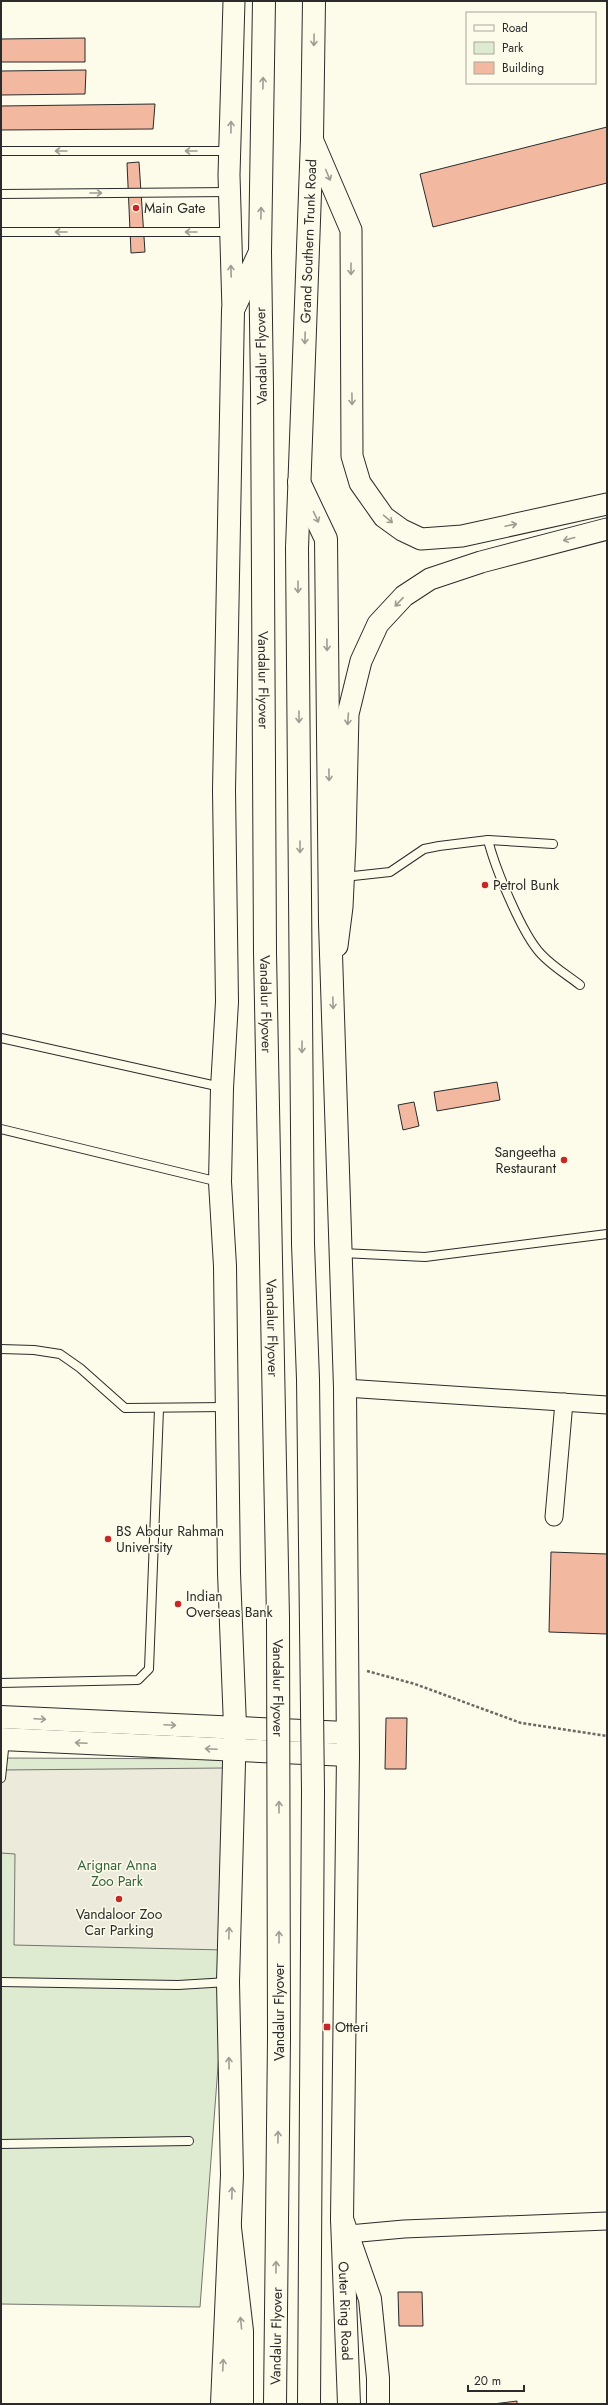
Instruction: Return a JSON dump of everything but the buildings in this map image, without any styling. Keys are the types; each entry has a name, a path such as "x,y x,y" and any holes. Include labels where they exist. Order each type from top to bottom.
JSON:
{"main road":[{"path":"222,2404 232,2176 228,1982 235,1726 229,1573 225,1266 220,1182 222,1088 227,1002 224,790 233,310 260,252 264,1"},
{"name":"Grand Southern Trunk Road","path":"299,482 312,139 314,1"},
{"name":"Vandalur Flyover","path":"260,252 265,953 278,1626 279,2030 275,2404"},
{"path":"299,482 297,548 303,1244 308,1379 313,1791 309,2404"},
{"name":"Outer Ring Road","path":"299,482 326,540 332,980 342,1253 345,1388 346,1733 348,1755 346,2226 349,2402"},
{"path":"1,1718 235,1726 346,1733"},
{"path":"3,1739 348,1755"},
{"path":"346,2226 370,2299 378,2378 378,2404"},
{"path":"230,2228 242,2332 242,2404"}],"street":[{"path":"233,310 229,192 234,1"},
{"path":"312,139 351,230 352,456 360,483 384,517 402,530 421,539 462,536 607,504"},
{"path":"332,980 342,907 344,877 348,714 361,661 378,624 404,596 430,579 481,562 607,529"},
{"path":"345,1388 607,1405"},
{"path":"554,1517 564,1402"},
{"path":"346,2226 404,2229 607,2221"}],"lane":[{"path":"1,151 230,151"},
{"path":"1,194 229,192"},
{"path":"1,232 230,232"},
{"path":"488,840 493,859 515,911 530,938 541,954 580,985"},
{"path":"344,877 390,872 424,849 488,840 553,844"},
{"path":"1,1038 222,1088"},
{"path":"1,1129 220,1182"},
{"path":"342,1253 425,1258 607,1234"},
{"path":"1,1349 34,1350 60,1354 80,1368 125,1408 160,1409 228,1406"},
{"path":"1,1683 138,1680 149,1669 160,1409"},
{"path":"1,1778 3,1739"},
{"path":"1,1982 178,1985 228,1982"},
{"path":"1,2144 189,2141"}],"path":[{"path":"346,1665 415,1684 520,1723 607,1736"}],"green space":[{"name":"Arignar Anna Zoo Park","path":"1,1758 241,1759 200,2307 1,2304"}],"shaded area":[{"name":"Vandaloor Zoo Car Parking","path":"225,1768 224,1950 14,1945 15,1854 1,1853 1,1770"}],"place":[{"name":"Main Gate","path":"136,208"},
{"name":"Petrol Bunk","path":"485,885"},
{"name":"Sangeetha Restaurant","path":"564,1160"},
{"name":"BS Abdur Rahman University","path":"108,1539"},
{"name":"Indian Overseas Bank","path":"178,1604"},
{"name":"Vandaloor Zoo Car Parking","path":"119,1899"},
{"name":"Otteri","path":"327,2027"}]}
